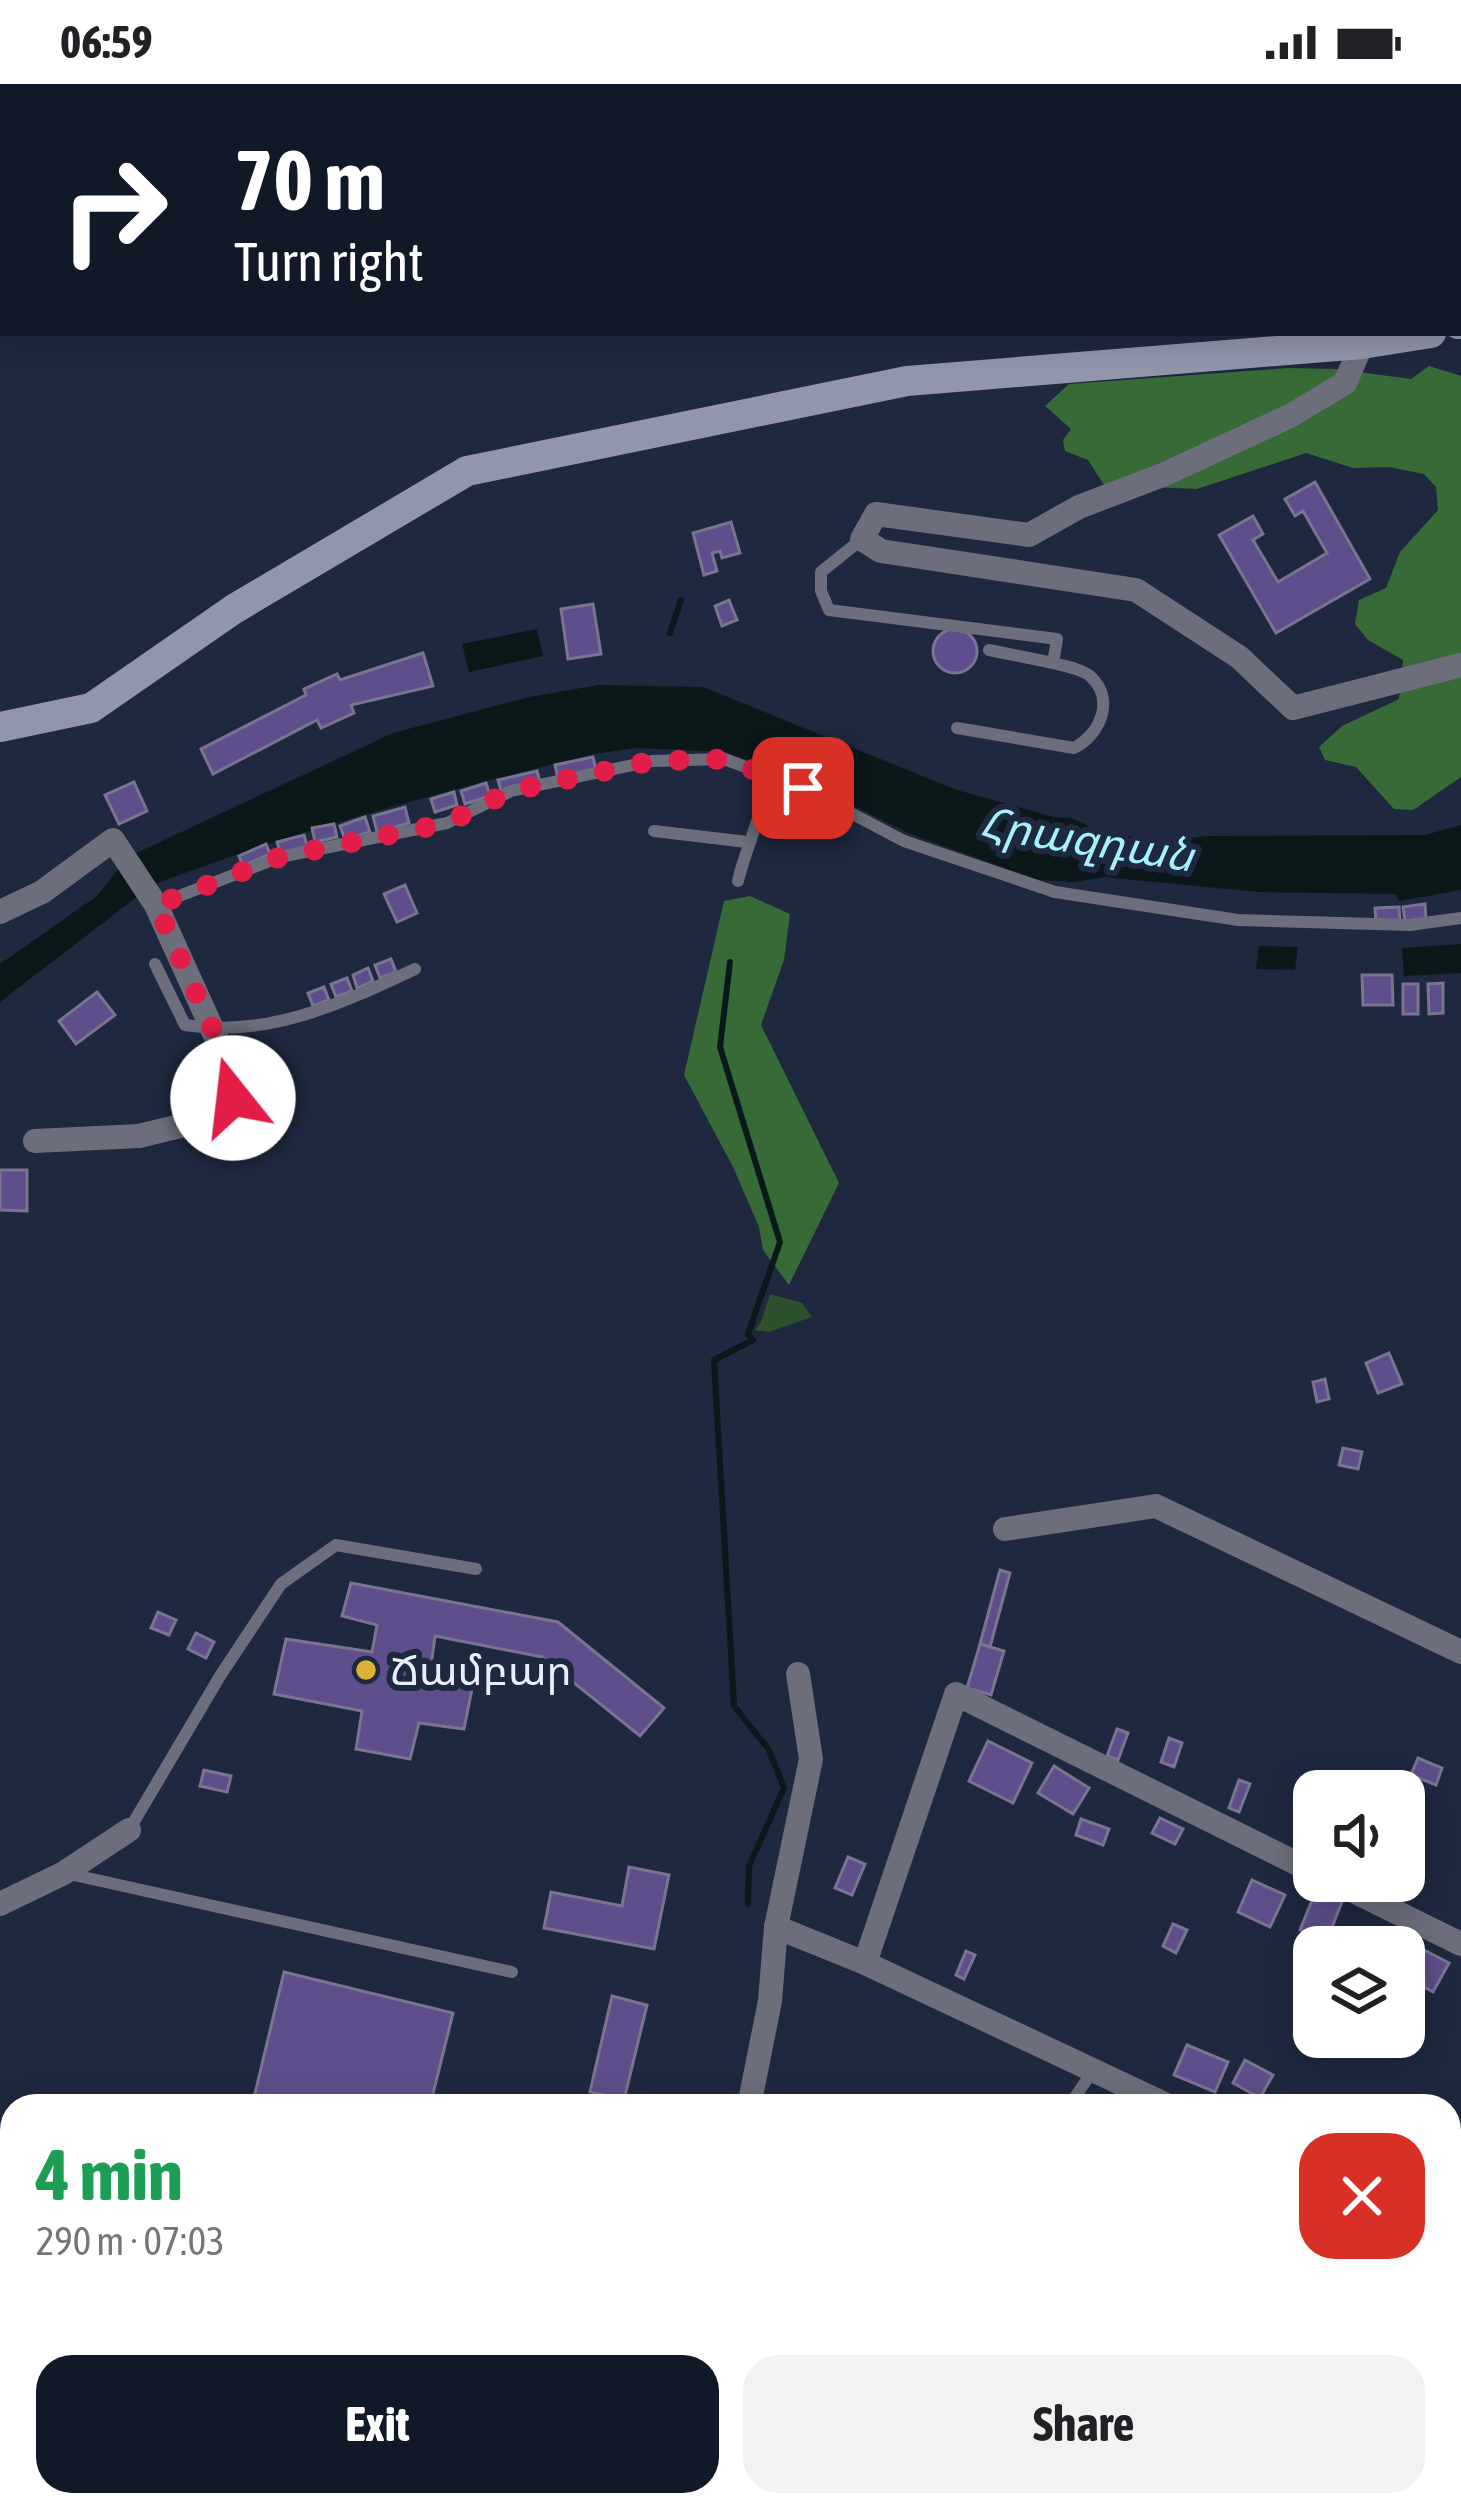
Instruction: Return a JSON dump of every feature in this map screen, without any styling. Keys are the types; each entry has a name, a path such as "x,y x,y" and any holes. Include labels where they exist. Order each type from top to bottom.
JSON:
{"main road":[{"path":"0,727 91,708 234,609 467,471 907,381 1413,336"}],"street":[{"path":"1362,344 1345,383 1290,416 1165,474 1078,507 1029,535 876,514 862,539 881,551 1136,590 1239,657 1293,708 1461,665"},
{"path":"0,912 119,844 151,898 234,1076 233,1098 221,1116 139,1136 35,1141"},
{"path":"1006,1529 1156,1506 1461,1652"},
{"path":"751,2094 770,2001 776,1927 812,1759 798,1674"},
{"path":"865,1963 956,1694 1293,1861"},
{"path":"0,1904 64,1873 129,1830"},
{"path":"1376,1902 1461,1944"},
{"path":"776,1927 865,1963 1145,2094"}],"lane":[{"path":"862,539 821,572 821,591 830,610 1057,639 1054,663"},
{"path":"957,728 1074,748 1087,742 1103,719 1101,692 1088,674 989,650"},
{"path":"151,898 280,857 447,823 511,791 652,761 724,759 803,788 904,841 1055,892 1238,920 1410,925 1461,918"},
{"path":"738,881 747,842 763,809 766,775"},
{"path":"654,831 747,842"},
{"path":"155,964 184,1025 210,1029 265,1028 365,993 416,969"},
{"path":"129,1830 281,1584 337,1545 476,1569"},
{"path":"64,1873 512,1972"},
{"path":"1077,2094 1094,2069"}],"green space":[{"path":"1429,366 1461,376 1461,777 1413,810 1394,809 1356,767 1325,760 1319,747 1342,726 1399,699 1403,660 1368,640 1355,624 1359,600 1386,588 1400,552 1438,510 1436,487 1424,474 1389,467 1353,468 1306,453 1197,489 1104,485 1088,460 1065,451 1063,440 1071,429 1045,406 1069,384 1288,368 1411,379"},
{"path":"750,896 790,914 784,960 761,1025 839,1183 789,1285 763,1250 759,1227 733,1167 684,1075 724,901"},
{"path":"770,1294 802,1303 812,1317 769,1332 755,1330"}],"water":[{"path":"537,629 543,656 469,672 462,644"},
{"name":"Հրազդան","path":"599,685 703,687 957,790 1071,818 1097,830 1165,842 1206,836 1425,835 1461,825 1461,890 1399,901 1395,894 1258,892 1104,877 1074,882 1038,880 908,833 807,782 726,752 636,748 594,754 377,811 163,881 0,1002 0,964 97,896 128,857 393,733 529,697"},
{"path":"1461,944 1461,973 1404,976 1402,948"},
{"path":"1259,946 1298,947 1295,970 1256,969"}],"building":[{"path":"1315,482 1370,579 1276,633 1219,535 1253,516 1263,534 1253,540 1278,582 1327,553 1303,511 1295,516 1285,499"},
{"path":"731,522 740,553 722,558 720,551 712,553 717,571 704,575 693,533"},
{"path":"729,600 737,620 722,626 715,606"},
{"path":"593,604 601,654 568,659 561,609"},
{"path":"955,629 971,635 977,651 971,667 955,673 939,667 933,651 939,635"},
{"path":"423,653 433,686 351,705 354,713 321,728 317,720 213,774 201,749 306,695 304,689 337,674 340,680"},
{"path":"593,757 596,770 558,778 555,765"},
{"path":"537,771 540,782 501,791 498,780"},
{"path":"134,782 147,811 119,824 105,795"},
{"path":"486,783 490,796 465,804 461,791"},
{"path":"454,792 457,805 435,812 431,799"},
{"path":"405,807 409,823 377,832 373,816"},
{"path":"365,817 370,832 345,840 340,826"},
{"path":"334,824 337,837 315,842 312,828"},
{"path":"304,835 307,846 281,854 277,842"},
{"path":"266,844 270,854 243,866 239,856"},
{"path":"405,885 417,913 397,922 384,894"},
{"path":"1425,904 1426,919 1405,922 1403,907"},
{"path":"1399,907 1400,921 1376,922 1375,908"},
{"path":"391,959 396,972 380,978 375,965"},
{"path":"368,968 373,981 357,988 353,975"},
{"path":"1362,975 1392,975 1393,1005 1363,1005"},
{"path":"347,978 352,991 336,997 331,984"},
{"path":"1443,983 1443,1013 1429,1014 1428,984"},
{"path":"1403,984 1418,984 1418,1014 1403,1014"},
{"path":"324,987 329,1000 313,1006 308,993"},
{"path":"97,992 115,1015 76,1044 59,1021"},
{"path":"0,1170 27,1170 27,1211 0,1210"},
{"path":"1389,1353 1402,1384 1378,1393 1366,1363"},
{"path":"1325,1379 1329,1399 1317,1402 1313,1382"},
{"path":"1343,1448 1362,1452 1358,1469 1339,1465"},
{"path":"1000,1570 1010,1573 990,1647 980,1644"},
{"name":"Ճամբար","path":"351,1583 558,1622 664,1708 640,1736 542,1657 435,1636 431,1666 475,1674 464,1729 419,1723 410,1759 356,1749 362,1711 274,1694 286,1639 372,1652 377,1625 342,1616"},
{"path":"158,1612 176,1620 169,1635 151,1628"},
{"path":"196,1633 214,1642 206,1658 188,1649"},
{"path":"980,1644 1004,1651 991,1695 967,1688"},
{"path":"1117,1729 1128,1733 1118,1760 1107,1756"},
{"path":"1169,1738 1182,1743 1174,1767 1161,1762"},
{"path":"988,1741 1032,1763 1013,1803 969,1781"},
{"path":"1418,1758 1442,1768 1436,1785 1425,1781 1425,1770 1413,1770"},
{"path":"1054,1766 1089,1788 1073,1814 1038,1793"},
{"path":"204,1770 231,1776 227,1792 200,1786"},
{"path":"1239,1780 1250,1784 1239,1812 1229,1808"},
{"path":"1160,1818 1183,1829 1175,1844 1152,1833"},
{"path":"1081,1819 1109,1829 1103,1845 1076,1835"},
{"path":"848,1857 865,1864 852,1895 835,1888"},
{"path":"629,1867 669,1875 654,1949 544,1928 551,1892 622,1906"},
{"path":"1252,1880 1285,1895 1270,1927 1238,1912"},
{"path":"1311,1902 1342,1902 1332,1926 1302,1926"},
{"path":"1173,1924 1187,1930 1176,1953 1163,1946"},
{"path":"1425,1950 1449,1963 1433,1992 1425,1988"},
{"path":"966,1951 975,1955 964,1979 956,1975"},
{"path":"284,1972 453,2013 433,2094 255,2094"},
{"path":"612,1996 647,2005 625,2094 590,2092"},
{"path":"1187,2045 1228,2062 1215,2092 1174,2075"},
{"path":"1245,2060 1273,2075 1262,2094 1233,2083"}],"waterway":[{"path":"670,633 681,600"},
{"path":"730,962 720,1047 780,1242 748,1334 753,1340 714,1360 734,1706 769,1750 784,1788 749,1866 748,1904"}],"place":[{"name":"Ճամբար","path":"366,1670"}],"route":[{"path":"233,1098 234,1076 156,905 280,857 447,823 511,791 652,761 724,759 803,788"}]}
